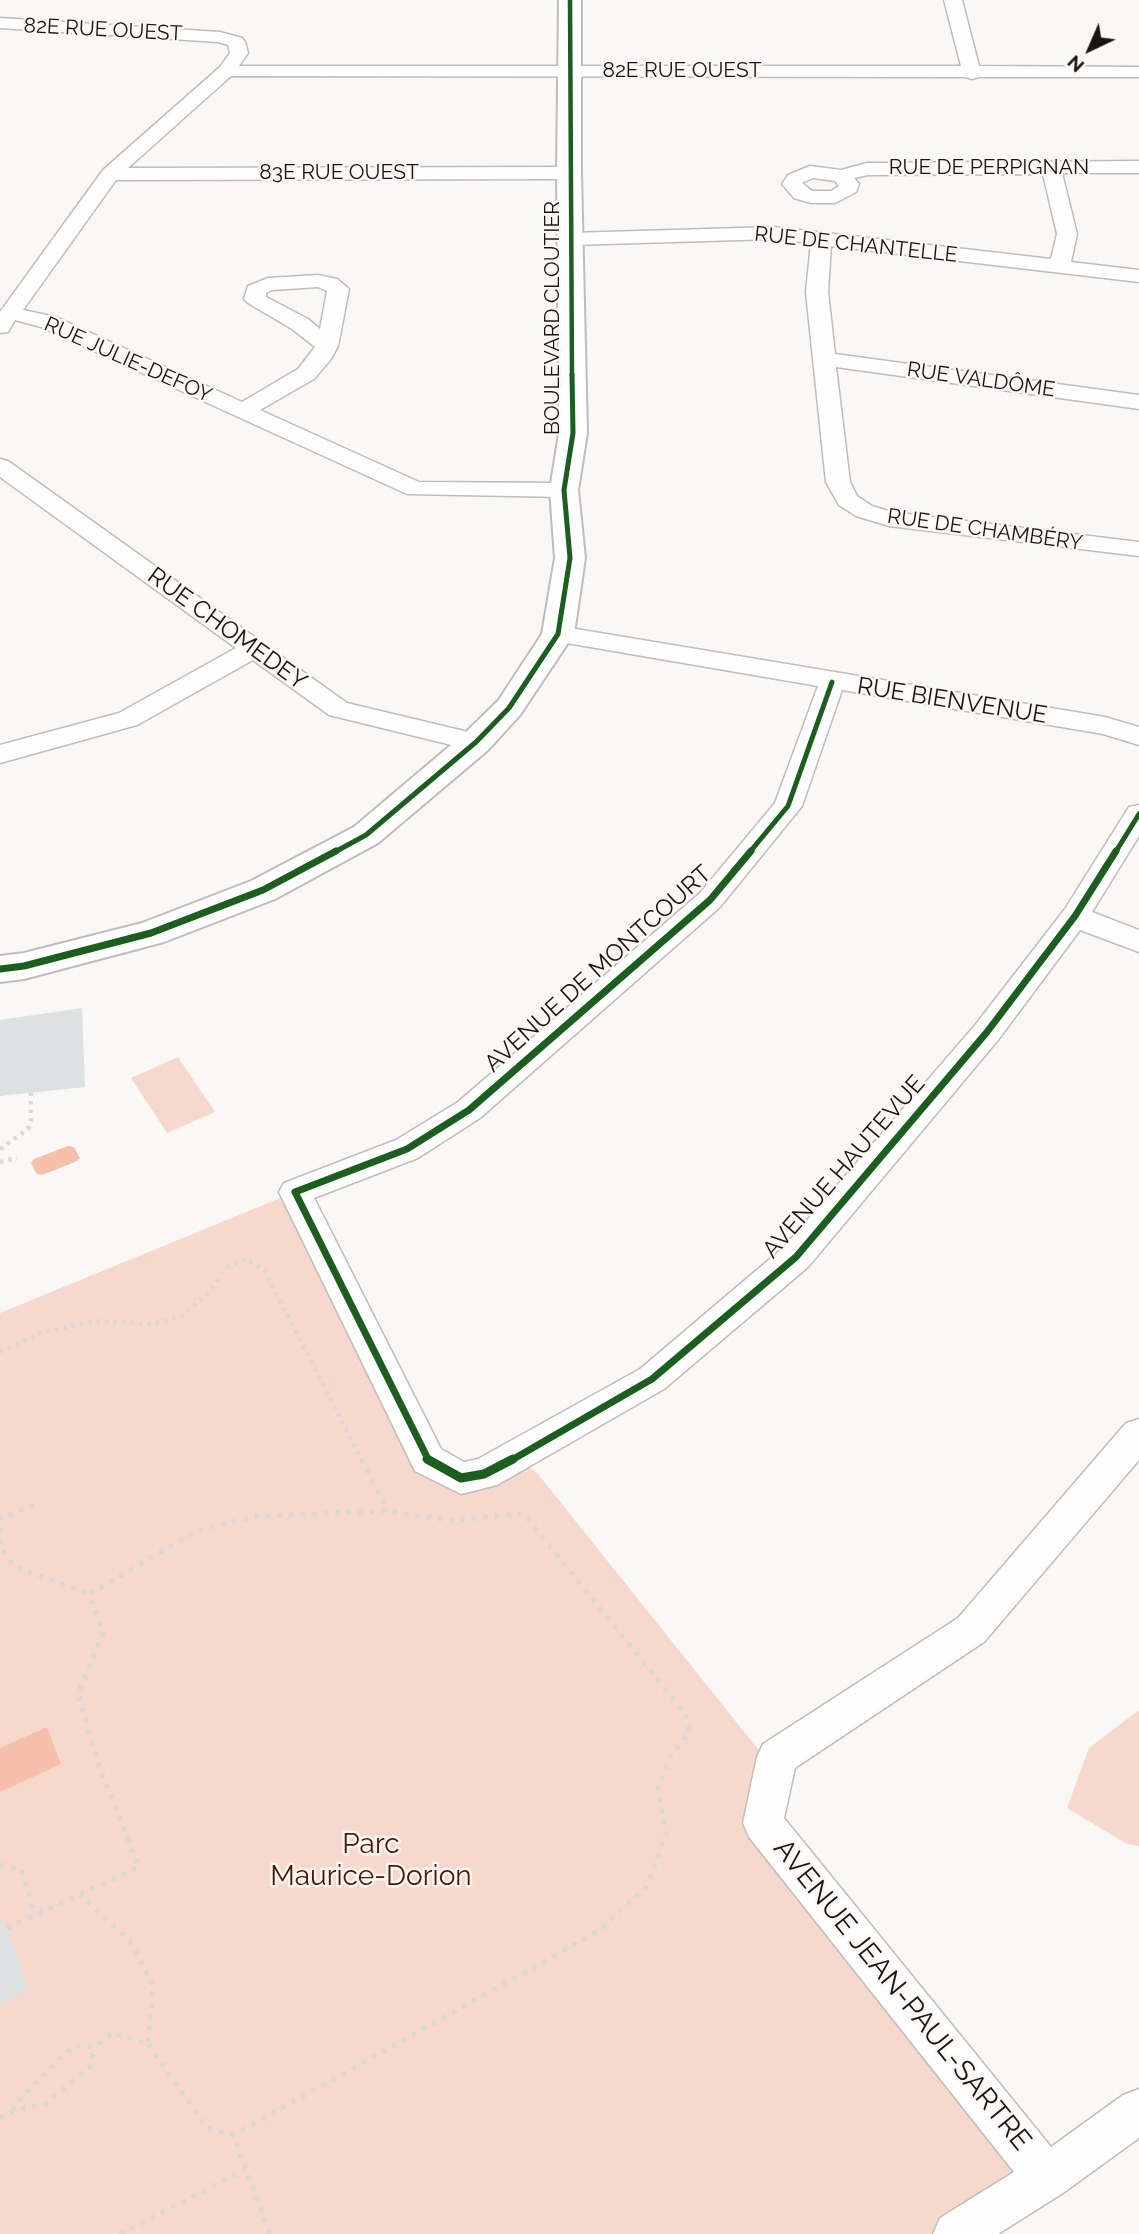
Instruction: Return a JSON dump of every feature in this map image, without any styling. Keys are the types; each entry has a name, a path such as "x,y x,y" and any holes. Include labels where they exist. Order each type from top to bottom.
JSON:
{"street":[{"name":"BOULEVARD CLOUTIER","path":"0,969 24,966 151,933 263,890 366,835 476,742 509,708 558,634 570,558 564,489 573,433 569,173 570,0"},
{"path":"953,0 972,74"},
{"name":"82E RUE OUEST","path":"0,23 212,36 236,42 239,53 226,71"},
{"name":"82E RUE OUEST","path":"226,71 569,70 972,74 1139,72"},
{"path":"5,320 110,174 226,71"},
{"path":"1051,167 1067,234 1060,267"},
{"name":"RUE DE PERPIGNAN","path":"841,176 867,169 1139,167"},
{"name":"83E RUE OUEST","path":"110,174 569,173"},
{"name":"RUE DE CHANTELLE","path":"572,239 774,233 1139,276"},
{"name":"RUE DE CHAMBÉRY","path":"821,240 817,292 838,482 847,500 864,511 918,524 1139,549"},
{"name":"RUE JULIE-DEFOY","path":"5,320 48,322 415,489 564,489"},
{"name":"RUE JULIE-DEFOY","path":"244,410 306,374 320,359 327,346"},
{"name":"RUE VALDÔME","path":"824,359 1139,402"},
{"name":"RUE CHOMEDEY","path":"0,466 338,709 476,742"},
{"name":"RUE BIENVENUE","path":"558,634 1105,726 1139,736"},
{"path":"0,754 128,719 254,649"},
{"name":"AVENUE DE MONTCOURT","path":"295,1192 407,1149 469,1110 710,900 788,806 832,682"},
{"name":"AVENUE HAUTEVUE","path":"295,1192 428,1460 460,1478 484,1474 652,1379 796,1257 987,1032 1075,916 1139,814"},
{"path":"1075,916 1139,942"},
{"name":"AVENUE JEAN-PAUL-SARTRE","path":"1047,2177 764,1822 777,1757 971,1630 1139,1434"},
{"path":"956,2234 1047,2177 1139,2111"}],"path":[{"path":"0,1149 28,1129 31,1120 31,1093"},
{"path":"0,1162 17,1158"},
{"path":"0,1352 40,1333 97,1321 153,1324 184,1315 209,1293 226,1268 245,1259 264,1269 388,1511"},
{"path":"34,1505 0,1519 1,1549 15,1567 89,1594"},
{"path":"80,1895 130,1941 153,1985 148,2044 207,2129 233,2135 599,1931 647,1886 666,1835 658,1787 671,1755 689,1733 686,1715 523,1513 452,1521 388,1511 258,1516 198,1530 89,1594"},
{"path":"6,1928 139,1867 102,1770 78,1693 103,1633 89,1594"},
{"path":"0,1865 21,1869 35,1914"},
{"path":"0,2118 13,2111 45,2104 90,2067 95,2047 111,2034 148,2044"},
{"path":"13,2111 23,2095 73,2046 95,2047"},
{"path":"233,2135 270,2234"},
{"path":"120,2234 246,2169"}],"green space":[{"path":"178,1057 215,1112 167,1133 131,1078"},
{"name":"Parc Maurice-Dorion","path":"295,1192 428,1460 461,1478 517,1457 538,1474 773,1768 764,1823 1047,2177 956,2234 0,2234 0,1313"},
{"path":"1139,1710 1139,1846 1127,1844 1067,1808 1089,1748"}],"shaded area":[{"path":"68,1146 74,1147 80,1158 42,1175 36,1173 31,1163 34,1159"},
{"path":"47,1727 61,1764 0,1792 0,1748"}],"building":[{"path":"82,1008 85,1087 0,1096 0,1020"},
{"path":"0,1917 29,1989 0,2004"}],"cycle path":[{"path":"0,969 24,966 151,933 263,890 366,835 476,742 509,708 558,634 570,558 564,490 573,433 569,173 570,0"},
{"path":"832,682 788,806 710,900 469,1110 407,1149 295,1192 428,1460 461,1478 484,1474 517,1457 652,1379 796,1257 987,1032 1075,916 1139,814"}]}
